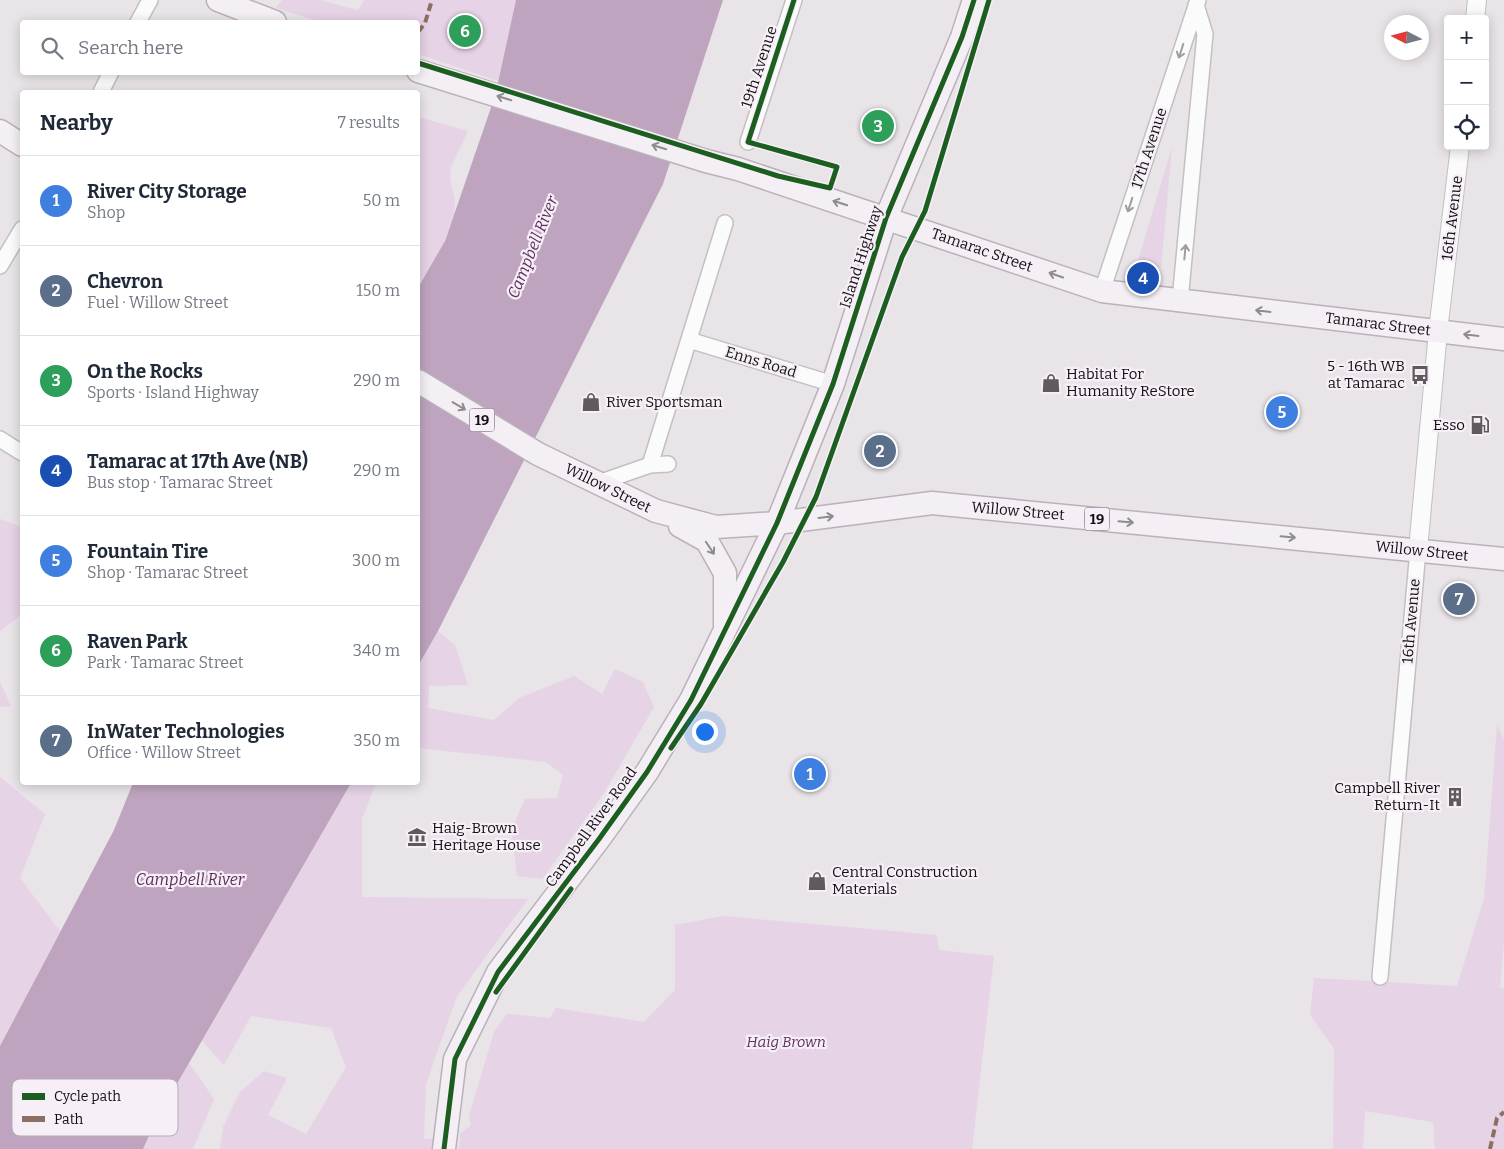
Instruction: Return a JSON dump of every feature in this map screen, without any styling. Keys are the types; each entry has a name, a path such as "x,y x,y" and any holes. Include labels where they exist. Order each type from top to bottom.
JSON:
{"main road":[{"path":"218,0 270,20"},
{"name":"Island Highway","path":"777,523 833,384 886,218 962,38 974,0"},
{"name":"Tamarac Street","path":"420,72 706,161 738,169 1102,291 1504,339"},
{"path":"0,131 20,144"},
{"name":"Willow Street","path":"420,381 547,458 656,511 716,527 777,523 932,503 1504,559"},
{"path":"656,511 706,541 725,572 725,632"},
{"name":"Campbell River Road","path":"444,1149 455,1059 498,972 599,840 647,772 691,700 777,523"}],"street":[{"path":"139,20 150,0"},
{"name":"19th Avenue","path":"748,142 794,0"},
{"path":"1475,15 1477,0"},
{"name":"17th Avenue","path":"1102,291 1197,2"},
{"name":"17th Avenue","path":"1180,301 1206,34 1197,2"},
{"path":"102,90 110,75"},
{"name":"16th Avenue","path":"1380,977 1438,331 1460,150"},
{"path":"650,464 726,223"},
{"path":"0,266 20,232"},
{"name":"Enns Road","path":"688,340 833,384"},
{"path":"0,439 20,452"},
{"path":"598,483 650,464 668,464"}],"green space":[{"path":"282,0 320,0 358,10 364,0 516,0 498,81 420,55 420,20 315,20 276,8"},
{"path":"420,118 468,131 451,167 450,179 455,200 454,214 420,309"},
{"path":"1172,147 1161,268 1137,264"},
{"path":"0,519 20,526 20,616 0,631"},
{"path":"438,631 455,645 468,685 429,686 428,708 494,720 519,698 574,676 602,694 615,669 643,682 654,707 604,793 542,879 517,876 512,829 525,799 557,798 563,775 546,762 420,748 420,662"},
{"path":"0,682 11,706 0,707"},
{"path":"1497,725 1504,740 1504,941 1500,987 1504,988 1504,1149 1435,1149 1433,1122 1365,1111 1363,1149 1333,1149 1334,1049 1310,1015 1314,978 1457,986 1484,899"},
{"path":"0,777 45,814 20,878 60,931 0,1046"},
{"path":"350,785 375,785 362,819 362,897 528,899 457,996 426,1084 424,1139 441,1137 443,1149 220,1149 223,1127 240,1092 264,1071 287,1078 268,1115 306,1134 346,1067 331,1028 251,1016 224,1065 202,1041"},
{"name":"Haig Brown","path":"723,916 937,935 939,950 994,956 972,1149 459,1149 460,1134 471,1125 469,1116 494,1032 507,1014 550,1018 556,1008 644,1022 675,990 675,925"},
{"path":"189,1063 214,1099 193,1149 143,1149 149,1136 178,1136 178,1082"}],"water":[{"name":"Campbell River","path":"516,0 723,0 663,184 438,631 420,662 420,285 445,241 495,96"},
{"name":"Campbell River","path":"132,785 350,785 178,1082 178,1079 12,1079 12,1136 149,1136 143,1149 0,1149 0,1046 114,830"}],"marked path":[{"path":"420,29 425,23 432,0"},
{"path":"1490,1149 1497,1118 1504,1112"}],"cycle path":[{"path":"420,64 778,176 830,188 837,167 748,142 794,0"},
{"path":"444,1149 455,1059 498,972 599,839 647,772 691,700 777,523 833,384 886,218 962,37 974,0"},
{"path":"671,748 701,704 783,562 816,497 902,257 925,211 989,0"},
{"path":"496,992 571,889"}],"place":[{"name":"Raven Park","path":"465,31"},
{"name":"On the Rocks","path":"878,126"},
{"name":"Tamarac at 17th Ave (NB)","path":"1143,278"},
{"name":"5 - 16th WB at Tamarac","path":"1420,375"},
{"name":"Habitat For Humanity ReStore","path":"1051,383"},
{"name":"River Sportsman","path":"591,402"},
{"name":"Fountain Tire","path":"1282,412"},
{"name":"Esso","path":"1480,425"},
{"name":"Chevron","path":"880,451"},
{"name":"InWater Technologies","path":"1459,599"},
{"name":"River City Storage","path":"810,774"},
{"name":"Campbell River Return-It","path":"1455,797"},
{"name":"Haig-Brown Heritage House","path":"417,837"},
{"name":"Central Construction Materials","path":"817,881"}]}
